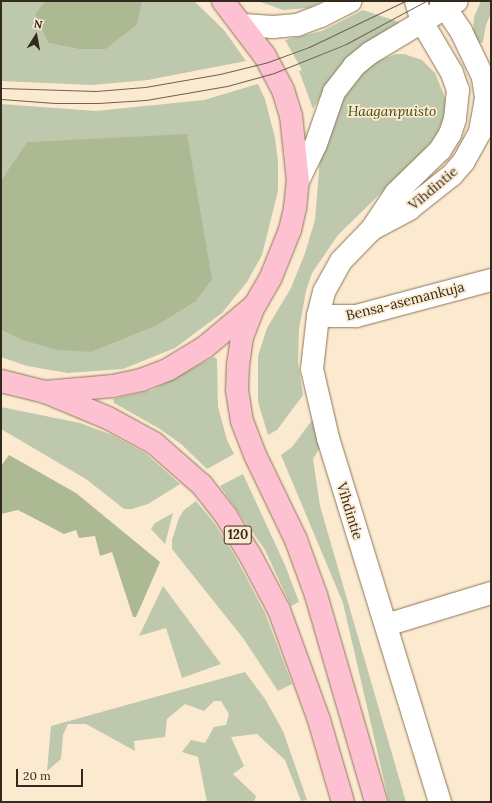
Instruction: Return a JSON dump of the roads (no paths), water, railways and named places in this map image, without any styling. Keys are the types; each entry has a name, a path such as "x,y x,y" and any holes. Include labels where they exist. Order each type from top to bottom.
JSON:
{"main road":[{"path":"222,1 243,25 264,55 283,90 291,116 298,181 290,230 282,255 255,305 242,337 238,364 237,390 242,421 255,455 296,540 316,595 376,802"},
{"path":"1,381 45,392 113,386 141,380 169,369 204,346 255,305"},
{"name":"120","path":"45,392 108,418 154,443 202,485 226,516 250,555 279,610 319,720 343,802"}],"street":[{"path":"243,25 273,27 297,25 321,16 350,1"},
{"name":"Vihdintie","path":"416,1 422,22 452,73 458,90 455,119 450,134 440,150 396,193 371,230 341,261 324,292 318,316 312,369 320,404 440,802"},
{"path":"298,181 316,144 329,104 343,79 370,53 422,22 448,3"},
{"name":"Vihdintie","path":"371,230 409,209 452,175 464,161 480,132 486,97 483,78 448,3"},
{"name":"Bensa-asemankuja","path":"318,316 356,316 491,280"},
{"path":"386,625 491,594"}],"tram line":[{"path":"1,88 96,91 145,87 220,74 268,62 309,47 405,1"},
{"path":"1,99 55,103 98,103 146,100 227,86 274,73 346,44 426,1"}],"park label":[{"name":"Haaganpuisto","path":"392,111"}]}
